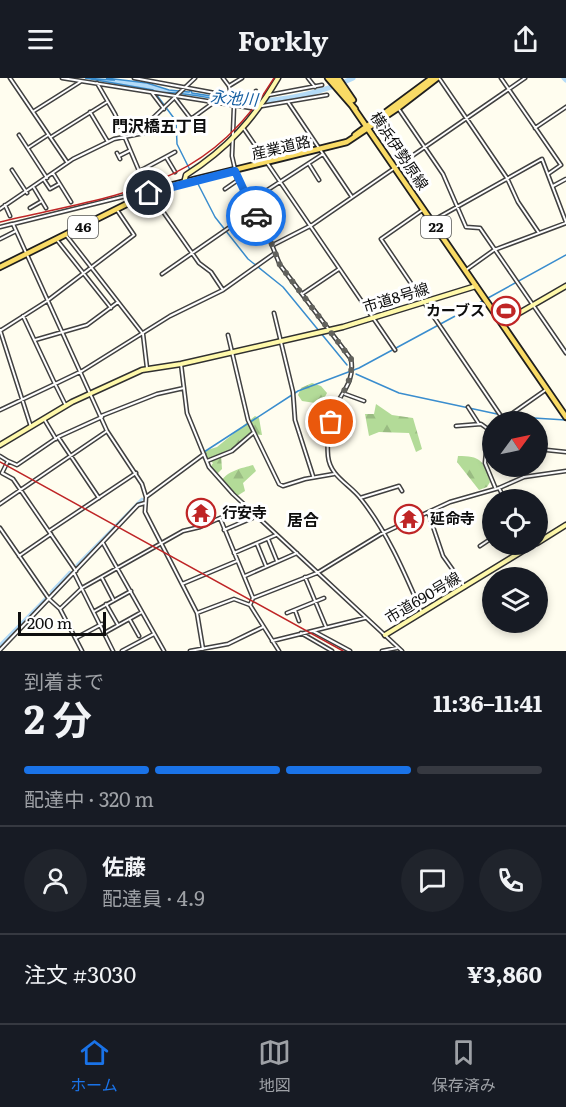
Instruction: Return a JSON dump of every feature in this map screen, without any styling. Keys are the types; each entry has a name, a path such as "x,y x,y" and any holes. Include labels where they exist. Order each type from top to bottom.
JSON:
{"main road":[{"path":"338,78 342,90"},
{"name":"46","path":"368,127 432,78"},
{"name":"46","path":"368,127 438,78"},
{"name":"横浜伊勢原線","path":"331,80 342,90 357,111 566,417"},
{"name":"産業道路","path":"0,267 150,193 267,163 322,152 368,127"}],"street":[{"path":"10,78 67,162"},
{"path":"14,82 18,78"},
{"path":"62,78 251,108"},
{"path":"134,78 232,97 259,97 256,91"},
{"path":"149,78 153,81"},
{"path":"0,209 27,193 67,162 108,142 144,133 153,118 195,78"},
{"path":"223,78 229,86 234,106 233,140 235,171 238,180 273,246 280,265 349,356 352,369 345,393 333,411 329,458 335,474 360,498 396,555 422,613"},
{"path":"229,86 242,78"},
{"path":"184,183 185,176 244,129 278,78"},
{"path":"308,78 315,87"},
{"path":"438,78 507,178 518,202 539,233"},
{"path":"501,78 561,165 548,174"},
{"path":"273,246 310,226 525,78"},
{"path":"34,111 81,81"},
{"path":"97,83 108,101 145,185"},
{"path":"268,96 322,86"},
{"path":"155,93 166,107"},
{"path":"261,106 327,95"},
{"path":"177,97 191,119 213,103"},
{"path":"28,148 108,101"},
{"path":"288,102 352,197"},
{"path":"535,128 566,107"},
{"path":"398,108 443,174 466,227 480,228 566,353"},
{"path":"90,112 108,142"},
{"path":"244,129 395,349"},
{"path":"19,135 50,189 59,184"},
{"path":"119,156 129,151"},
{"path":"138,172 175,152"},
{"path":"249,202 309,164 322,152"},
{"path":"166,157 175,172"},
{"path":"432,221 542,159 566,222 494,250 466,270"},
{"path":"309,164 319,180"},
{"path":"12,170 27,193"},
{"path":"53,173 71,202"},
{"path":"225,189 238,180"},
{"path":"553,186 566,180"},
{"path":"34,188 46,208"},
{"path":"150,193 192,254 211,272 223,290"},
{"path":"0,227 126,196 134,201"},
{"path":"30,208 42,201"},
{"path":"5,205 10,216"},
{"path":"424,209 381,239 499,411"},
{"path":"31,427 0,330 47,301 134,235 117,210"},
{"path":"162,274 254,211"},
{"path":"13,224 62,333 82,371 107,431 136,473 146,497 145,512 163,542 197,613 202,649"},
{"path":"0,239 16,231"},
{"path":"66,236 143,334 147,369"},
{"path":"57,240 111,308"},
{"path":"0,410 22,397 82,371 172,315 223,290 275,253"},
{"path":"302,295 339,269"},
{"name":"市道8号線","path":"0,445 91,393 147,369 181,364 329,330 476,286"},
{"path":"502,323 566,286"},
{"path":"35,340 90,323 118,302"},
{"path":"274,313 293,394 295,420 314,477"},
{"path":"23,315 66,406"},
{"path":"228,335 249,423 280,485 335,474"},
{"path":"181,364 185,388 185,408 207,461 233,494 402,651"},
{"path":"0,456 17,465 57,438 101,416 157,394 185,388"},
{"path":"517,411 547,388"},
{"path":"345,393 364,401"},
{"path":"469,409 482,426"},
{"path":"44,419 99,498"},
{"path":"456,426 479,424"},
{"path":"0,504 107,431"},
{"path":"207,461 232,451 253,434"},
{"path":"548,450 566,452"},
{"path":"146,497 204,454"},
{"path":"8,461 2,472 13,479 75,572 106,632 113,651"},
{"path":"250,605 253,598 318,573 383,534 428,512 524,477 566,471"},
{"path":"19,556 136,473"},
{"path":"492,477 497,487"},
{"path":"360,498 397,486 402,491"},
{"path":"0,650 138,506 145,503"},
{"path":"60,609 82,588 163,542 186,530 247,506"},
{"path":"405,509 409,522"},
{"path":"428,512 442,556 465,587"},
{"path":"224,530 257,516"},
{"path":"220,518 253,598"},
{"name":"市道690号線","path":"548,536 566,525"},
{"path":"0,528 49,599 60,609 82,651"},
{"path":"234,553 277,534"},
{"path":"268,539 277,562"},
{"path":"103,543 164,651"},
{"path":"257,544 266,567"},
{"path":"244,576 297,553"},
{"name":"市道690号線","path":"385,635 517,555"},
{"path":"182,584 237,561"},
{"path":"305,577 326,627"},
{"path":"102,578 113,600"},
{"path":"94,611 130,591"},
{"path":"287,613 324,598"},
{"path":"197,613 234,599 250,605 279,651"},
{"path":"106,604 118,626"},
{"path":"295,610 299,621"},
{"path":"106,632 142,612"},
{"path":"272,641 370,614"},
{"path":"130,620 139,636"},
{"path":"76,638 102,624"},
{"path":"190,651 228,644 263,627"},
{"path":"312,630 350,651"},
{"path":"301,633 332,651"},
{"path":"122,651 154,634"},
{"path":"228,644 230,651"},
{"path":"382,651 398,647"}],"green space":[{"path":"312,383 321,386 327,393 319,408 315,403 302,401 298,395 301,388"},
{"path":"376,404 392,415 413,418 422,449 416,452 409,433 379,432 369,436 365,414 374,414"},
{"path":"255,416 259,418 262,435 248,434 238,446 221,455 222,469 217,474 208,463 211,466 213,463 207,459 204,451 217,447"},
{"path":"458,456 476,458 480,461 482,477 488,477 490,482 487,487 479,490 457,462"},
{"path":"253,465 256,471 243,483 245,491 237,496 220,483 230,473"}],"water":[{"path":"85,78 147,83 169,90 189,92 191,90 192,93 244,101 258,100 256,103 246,103 173,93 155,94 153,90"}],"waterway":[{"name":"永池川","path":"250,102 303,95 353,78"},
{"path":"156,94 176,121 177,144 190,170"},
{"path":"197,182 215,217 248,259 283,287 347,365"},
{"path":"488,298 566,255"},
{"path":"204,452 298,391 359,368 483,301"},
{"path":"356,374 399,393 483,411"},
{"path":"548,419 566,420"},
{"path":"77,565 142,499"},
{"path":"51,592 70,572"},
{"path":"0,645 46,598"}],"railway":[{"path":"0,222 120,194 155,182 188,166 219,144 247,115 274,78"},
{"path":"0,462 343,651"}],"way so far":[{"path":"256,216 267,232 280,265 288,278 351,359 352,371 344,395 333,411 331,422"}],"place":[{"name":"カーブス","path":"506,311"},
{"name":"行安寺","path":"201,513"},
{"name":"延命寺","path":"409,519"}],"district":[{"name":"門沢橋五丁目","path":"160,126"},
{"name":"居合","path":"303,520"}],"route":[{"path":"149,193 157,189 235,171 256,216"}]}
